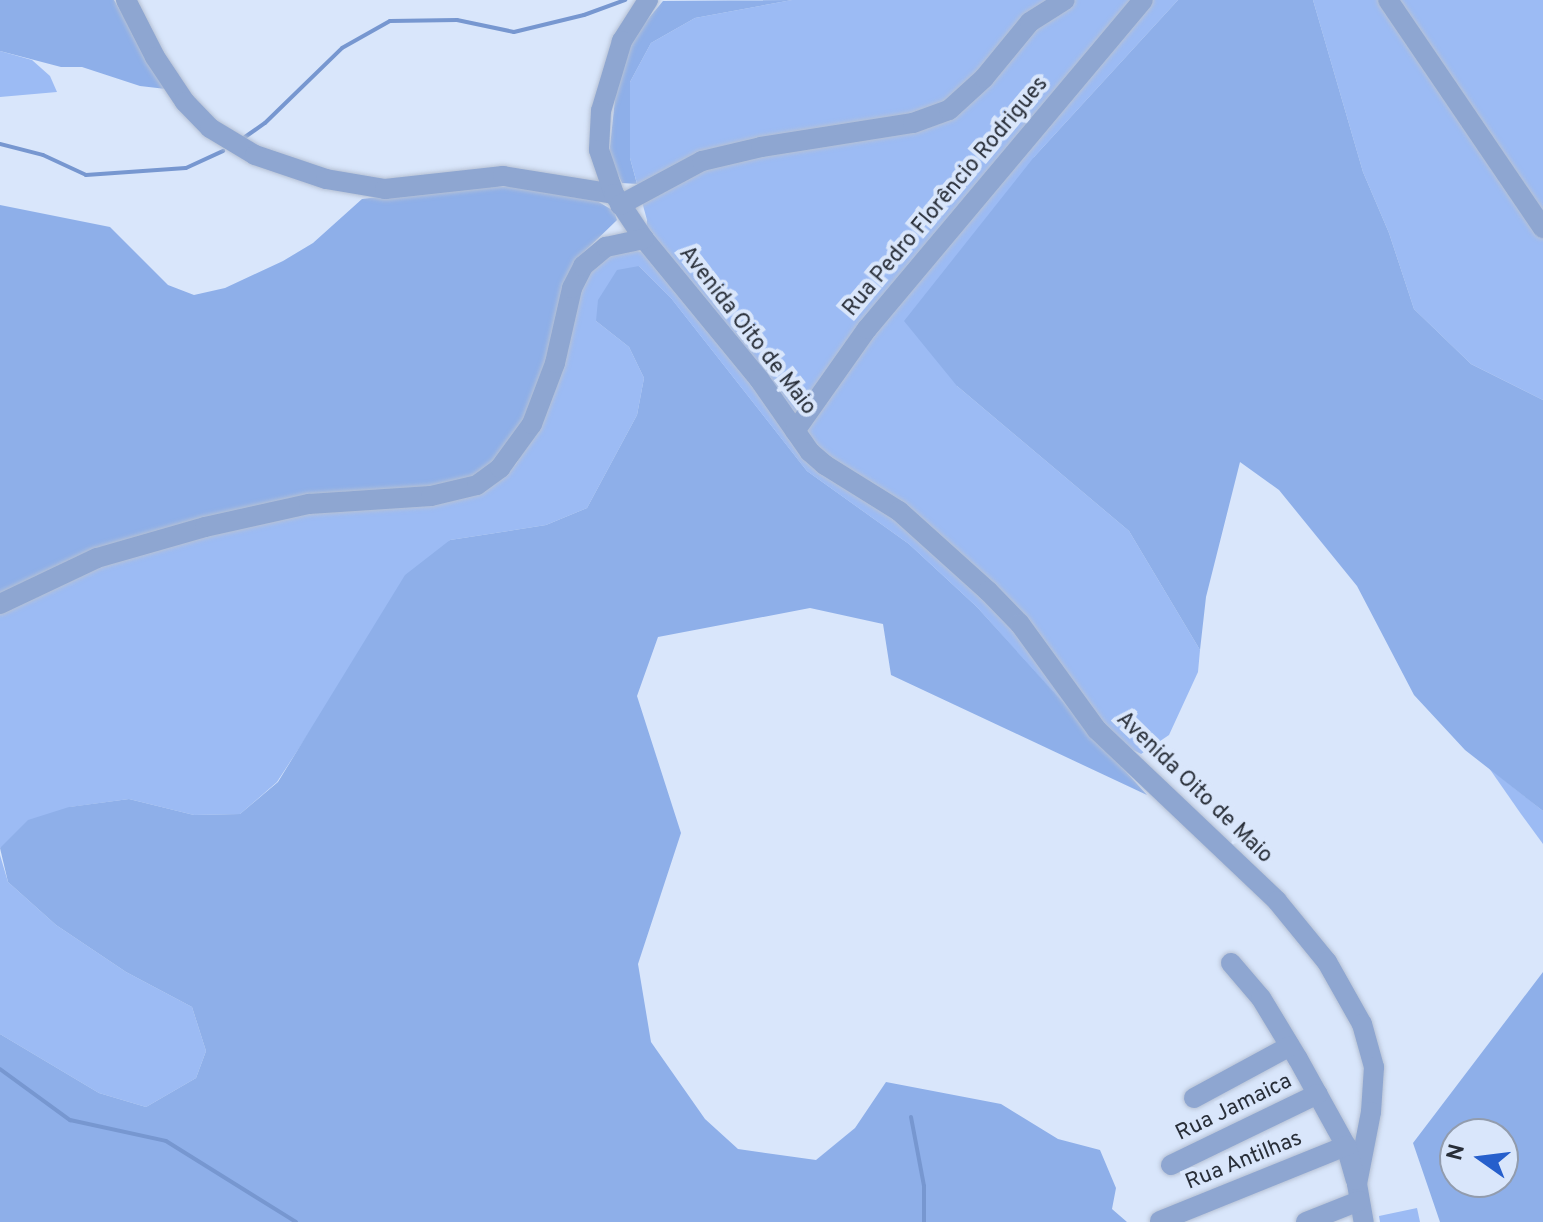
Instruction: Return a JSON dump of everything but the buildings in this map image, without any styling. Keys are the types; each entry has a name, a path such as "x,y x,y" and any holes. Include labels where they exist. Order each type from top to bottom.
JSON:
{"street":[{"path":"126,0 169,80 200,119 236,145 268,160 326,179 385,189 503,176 617,199 702,161 761,147 913,123 949,110 984,78 1030,22 1065,0"},
{"name":"Avenida Oito de Maio","path":"648,0 622,41 601,111 599,150 617,199 644,239 759,379 818,460 899,511 988,591 1020,624 1097,730 1119,754 1259,883 1312,942 1350,998 1362,1024 1374,1067 1371,1112 1358,1192 1364,1222"},
{"name":"Rua Pedro Florêncio Rodrigues","path":"795,431 867,329 1143,0"},
{"path":"1388,0 1543,228"},
{"path":"0,604 97,558 219,523 309,504 431,496 477,485 500,468 532,424 555,363 572,288 583,266 606,247 644,239"},
{"path":"1231,963 1261,998 1346,1146 1358,1192 1306,1222"},
{"path":"1194,1098 1290,1046"},
{"name":"Rua Jamaica","path":"1171,1165 1318,1094"},
{"name":"Rua Antilhas","path":"1160,1221 1346,1146"}],"shaded area":[{"path":"0,0 114,0 166,89 140,86 82,67 61,67 0,51"},
{"path":"792,0 1178,0 1034,157 957,386 1129,531 1200,650 1198,672 1169,735 1141,754 1082,724 977,607 909,544 807,471 671,298 639,266 596,321 629,347 644,378 637,415 587,508 546,525 450,540 338,688 277,782 240,814 194,815 129,799 70,807 0,848 0,609 88,569 272,519 485,490 516,464 544,414 576,292 586,275 613,253 630,249 645,253 647,220 630,158 630,82 651,43 695,18"},
{"path":"792,0 695,18 651,43 630,82 630,158 637,184 622,183 609,156 616,90 633,37 663,1"},
{"path":"1178,0 1313,0 1363,172 1389,233 1414,309 1471,364 1543,400 1543,811 1465,750 1414,695 1357,586 1279,490 1240,462 1206,597 1200,650 1129,531 957,386 904,321 1034,157"},
{"path":"1313,0 1543,0 1543,400 1471,364 1414,309 1389,233 1363,172"},
{"path":"0,51 32,60 50,76 57,92 0,97"},
{"path":"469,186 513,187 597,201 614,211 617,220 583,253 568,276 533,406 492,466 464,482 420,490 351,491 290,498 115,543 0,596 0,205 110,227 168,285 194,295 225,288 283,261 313,243 362,199"},
{"path":"639,266 671,298 807,471 909,544 977,607 1147,795 891,675 883,624 810,608 658,637 637,696 681,833 638,964 651,1042 705,1119 738,1149 816,1160 855,1128 886,1082 1001,1104 1058,1139 1100,1150 1116,1188 1112,1209 1127,1222 0,1222 0,1034 99,1093 146,1107 196,1078 206,1051 192,1007 126,972 56,925 8,882 0,848 28,820 69,807 129,799 194,815 240,814 278,782 405,575 450,540 546,525 587,508 637,415 644,378 629,347 596,321 598,300 617,270"},
{"path":"1489,768 1543,811 1543,844 1521,814"},
{"path":"0,855 8,882 56,925 126,972 192,1007 206,1051 196,1078 146,1107 99,1093 0,1034"},
{"path":"1543,972 1543,1222 1440,1222 1413,1143"},
{"path":"1417,1208 1420,1222 1380,1222 1379,1216"}],"waterway":[{"path":"245,137 265,123 342,48 390,21 457,20 514,32 584,15 625,0"},
{"path":"0,144 43,155 86,175 186,168 223,151"},
{"path":"0,1069 70,1120 166,1141 296,1222"},
{"path":"911,1117 924,1186 924,1222"}]}
